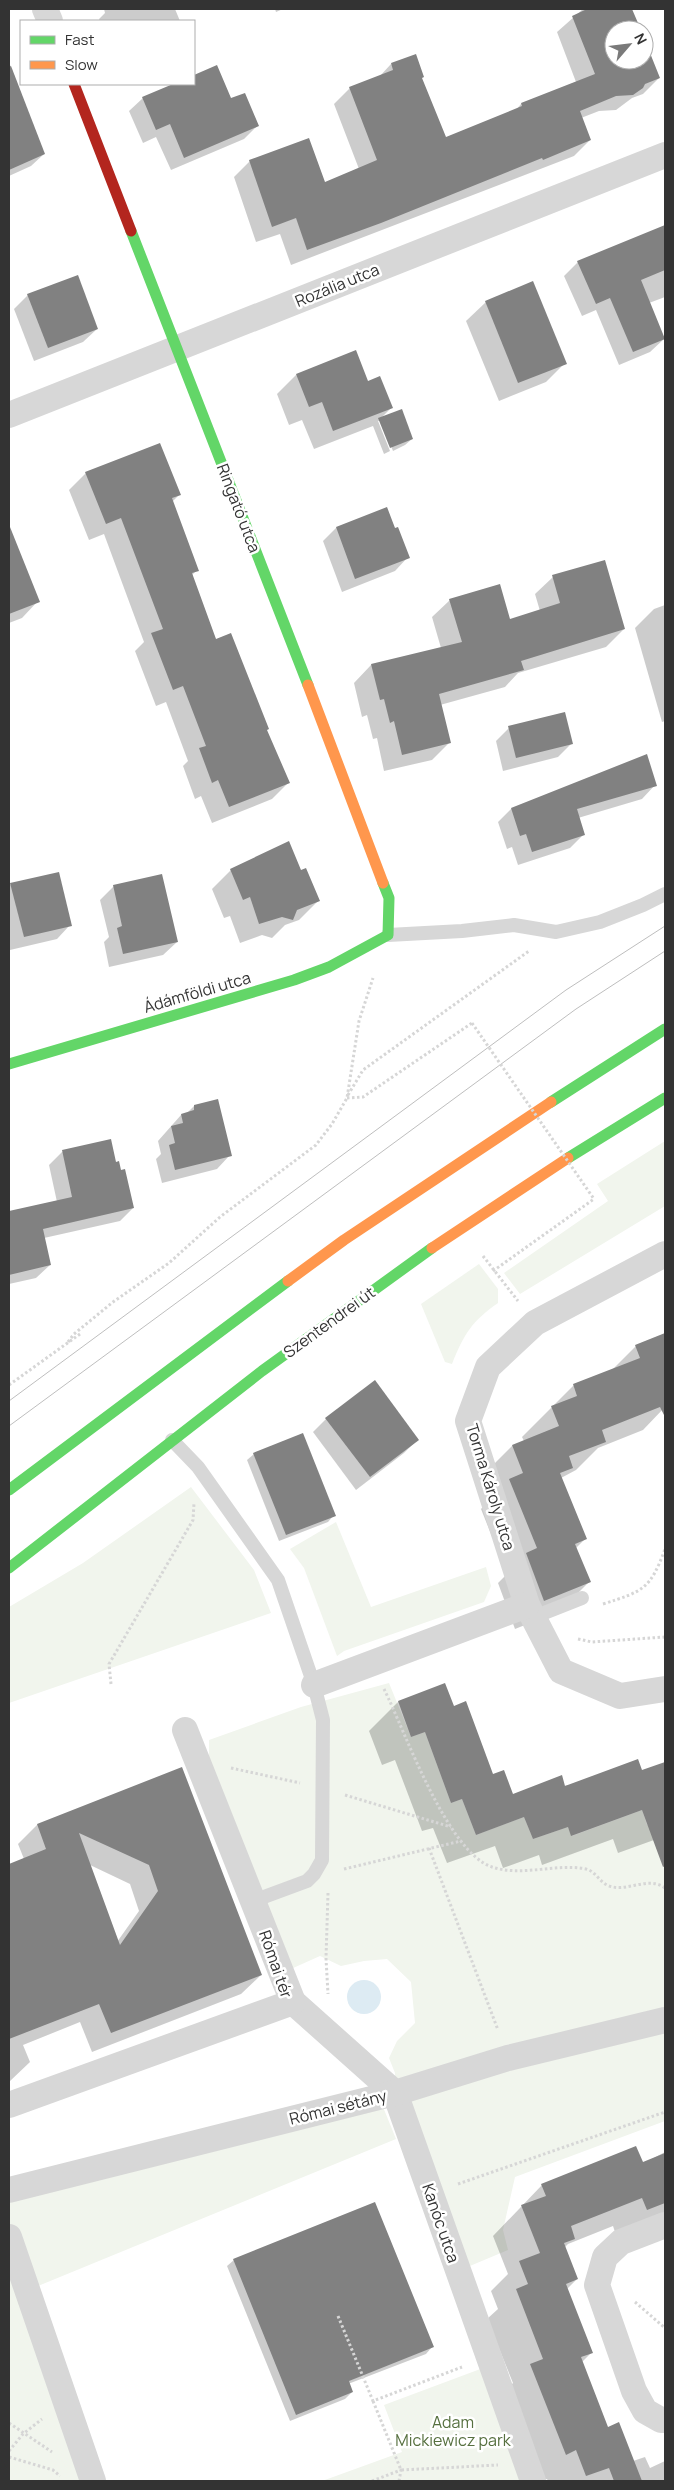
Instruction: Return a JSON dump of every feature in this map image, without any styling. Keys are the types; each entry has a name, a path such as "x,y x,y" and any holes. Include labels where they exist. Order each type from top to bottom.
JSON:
{"main road":[{"name":"Ringató utca","path":"74,85 372,851 389,898 388,935"},
{"name":"Ádámföldi utca","path":"9,1064 294,980 330,967 388,935"},
{"path":"9,1490 93,1425 344,1240 620,1056 665,1029"},
{"name":"Szentendrei út","path":"9,1568 172,1440 441,1240 575,1152 665,1098"}],"street":[{"name":"Rozália utca","path":"9,414 665,155"},
{"name":"Torma Károly utca","path":"665,1254 535,1323 488,1367 468,1421 530,1611 561,1671 620,1696 665,1689"},
{"path":"314,1685 530,1611"},
{"name":"Római tér","path":"9,2105 293,2002 185,1730"},
{"name":"Kanóc utca","path":"293,2002 395,2093 530,2472"},
{"name":"Római sétány","path":"9,2190 395,2093 508,2058 665,2020"},
{"path":"665,2225 621,2242 605,2257 597,2285 634,2391 646,2411 661,2420 665,2420"},
{"path":"9,2237 92,2481"}],"lane":[{"path":"388,935 462,931 514,924 556,932 600,922 662,893"},
{"path":"172,1440 198,1467 278,1580 314,1685 323,1720 324,1852 318,1867 307,1881 253,1901"},
{"path":"530,1611 558,1607 582,1598"}],"path":[{"path":"68,1342 74,1334 113,1302 169,1263 220,1217 316,1145 332,1124 363,1070 556,932"},
{"path":"346,1098 359,1021 388,935"},
{"path":"346,1098 363,1097 472,1023 594,1199 493,1271"},
{"path":"483,1256 535,1323"},
{"path":"9,1385 80,1334"},
{"path":"111,1684 109,1664 192,1520 198,1467"},
{"path":"600,1605 637,1593 648,1584 655,1575 665,1549"},
{"path":"558,1607 572,1635 579,1639 592,1642 665,1637"},
{"path":"371,1664 438,1806 461,1841 478,1860 492,1867 513,1870 586,1869 607,1886 617,1888 656,1883 665,1888"},
{"path":"318,1867 340,1870 461,1841"},
{"path":"429,1848 508,2058"},
{"path":"318,1867 328,1888 326,1958 330,2034"},
{"path":"430,2193 665,2112"},
{"path":"338,2316 401,2470 399,2481"},
{"path":"373,2401 488,2357"},
{"path":"9,2451 23,2434 49,2414 67,2407"},
{"path":"9,2423 54,2453"},
{"path":"9,2457 53,2470 66,2481"},
{"path":"372,2481 401,2470 530,2472"}],"green space":[{"path":"665,1141 665,1206 520,1294 504,1273 608,1201 597,1184"},
{"path":"479,1264 498,1289 498,1303 475,1322 465,1336 452,1364 445,1362 421,1304"},
{"path":"191,1487 254,1570 271,1613 9,1703 9,1607 83,1563"},
{"path":"336,1522 371,1607 486,1567 491,1586 484,1602 344,1651 337,1656 304,1568 290,1549"},
{"path":"389,1683 411,1737 425,1732 451,1803 462,1799 476,1835 524,1817 533,1839 568,1827 572,1836 642,1810 647,1825 665,1818 665,2121 515,2177 503,2230 508,2250 458,2271 395,2093 395,2073 389,2058 397,2041 415,2023 411,1982 387,1959 341,1966 320,1956 282,1973 209,1789 209,1740 301,1707"},
{"path":"381,2102 396,2139 38,2286 105,2481 9,2481 9,2193"},
{"name":"Adam Mickiewicz park","path":"483,2368 523,2481 322,2481 402,2452 384,2405"}],"shaded area":[{"path":"364,1980 371,1981 376,1985 380,1990 380,2004 376,2009 371,2013 364,2014 357,2013 352,2009 348,2004 347,1997 348,1990 352,1985 357,1981"}],"building":[{"path":"587,9 632,9 637,20 604,20 604,70 654,70 654,63 660,78 645,84 643,88 633,95 616,96 580,111 591,140 381,223 307,250 296,218 272,227 249,160 309,138 325,182 377,160 349,87 393,70 391,63 416,54 424,77 422,78 446,137 522,106 521,103 595,74 572,16"},
{"path":"217,65 231,98 245,93 259,126 184,158 170,124 156,130 142,97 171,85 195,85 195,75"},
{"path":"11,66 45,154 9,170 9,67"},
{"path":"665,225 665,270 641,280 665,339 633,352 610,298 596,304 577,261"},
{"path":"78,275 98,329 48,348 27,294"},
{"path":"533,281 567,364 518,383 485,301"},
{"path":"356,350 368,381 380,376 393,408 333,431 322,402 309,407 296,374"},
{"path":"402,409 413,439 390,448 378,418"},
{"path":"160,443 181,495 172,498 199,571 192,573 216,639 231,633 269,729 267,730 290,783 229,807 218,780 212,783 199,748 206,746 183,686 173,690 151,633 163,629 121,518 106,524 85,472"},
{"path":"387,507 395,528 398,527 410,558 355,579 336,527"},
{"path":"9,528 40,602 9,614"},
{"path":"605,560 625,629 521,661 524,670 439,694 451,743 402,755 394,721 390,723 384,699 380,700 371,664 462,642 449,599 500,584 510,619 560,603 552,575"},
{"path":"565,712 573,744 516,758 508,726"},
{"path":"647,754 657,786 577,809 585,835 532,852 526,834 520,836 511,808"},
{"path":"289,841 301,870 306,868 320,901 297,910 293,920 282,917 259,924 250,897 243,900 230,869"},
{"path":"59,872 72,926 24,937 10,883"},
{"path":"162,874 178,942 123,954 117,928 122,926 113,885"},
{"path":"218,1099 232,1156 175,1170 169,1145 175,1143 171,1126 183,1123 181,1114 194,1110 194,1105"},
{"path":"111,1139 116,1162 119,1161 121,1170 125,1169 134,1208 43,1229 51,1265 9,1275 9,1211 72,1197 62,1150"},
{"path":"665,1333 665,1417 660,1407 602,1430 606,1442 569,1456 573,1468 560,1473 587,1539 575,1544 591,1582 544,1601 526,1553 537,1548 509,1479 523,1473 512,1445 559,1426 551,1406 577,1396 573,1384 640,1358 635,1345"},
{"path":"375,1380 419,1440 370,1477 325,1418"},
{"path":"303,1433 336,1516 286,1535 253,1453"},
{"path":"445,1683 454,1706 466,1701 493,1774 504,1770 513,1794 562,1775 565,1786 638,1759 642,1770 665,1762 665,1866 663,1867 642,1810 571,1836 568,1827 533,1839 524,1817 476,1835 462,1799 451,1803 425,1732 411,1737 398,1701"},
{"path":"182,1767 262,1975 111,2033 99,2004 9,2039 9,1864 46,1849 37,1824","holes":["79,1833 149,1865 158,1891 120,1945"]},
{"path":"636,2146 643,2162 665,2153 665,2203 647,2210 642,2198 571,2226 575,2239 564,2243 578,2279 566,2284 593,2353 581,2357 608,2427 619,2422 642,2481 614,2481 609,2468 586,2476 576,2450 566,2455 530,2364 543,2359 516,2289 528,2284 519,2261 540,2253 521,2205 546,2196 541,2184"},
{"path":"375,2202 434,2347 349,2381 353,2392 296,2415 233,2259"}],"tram line":[{"path":"9,1401 566,990 665,926"},
{"path":"9,1426 576,1009 665,951"}],"traffic: fast":[{"path":"131,231 308,685"},
{"path":"9,1064 294,980 329,967 388,935 389,898 383,883"},
{"path":"551,1102 665,1029"},
{"path":"568,1158 665,1098"},
{"path":"9,1568 262,1371 432,1248"},
{"path":"9,1490 288,1281"}],"traffic: slow":[{"path":"308,685 383,883"},
{"path":"288,1281 344,1240 551,1102"},
{"path":"432,1248 568,1158"}],"traffic: jam":[{"path":"74,85 131,231"}]}
